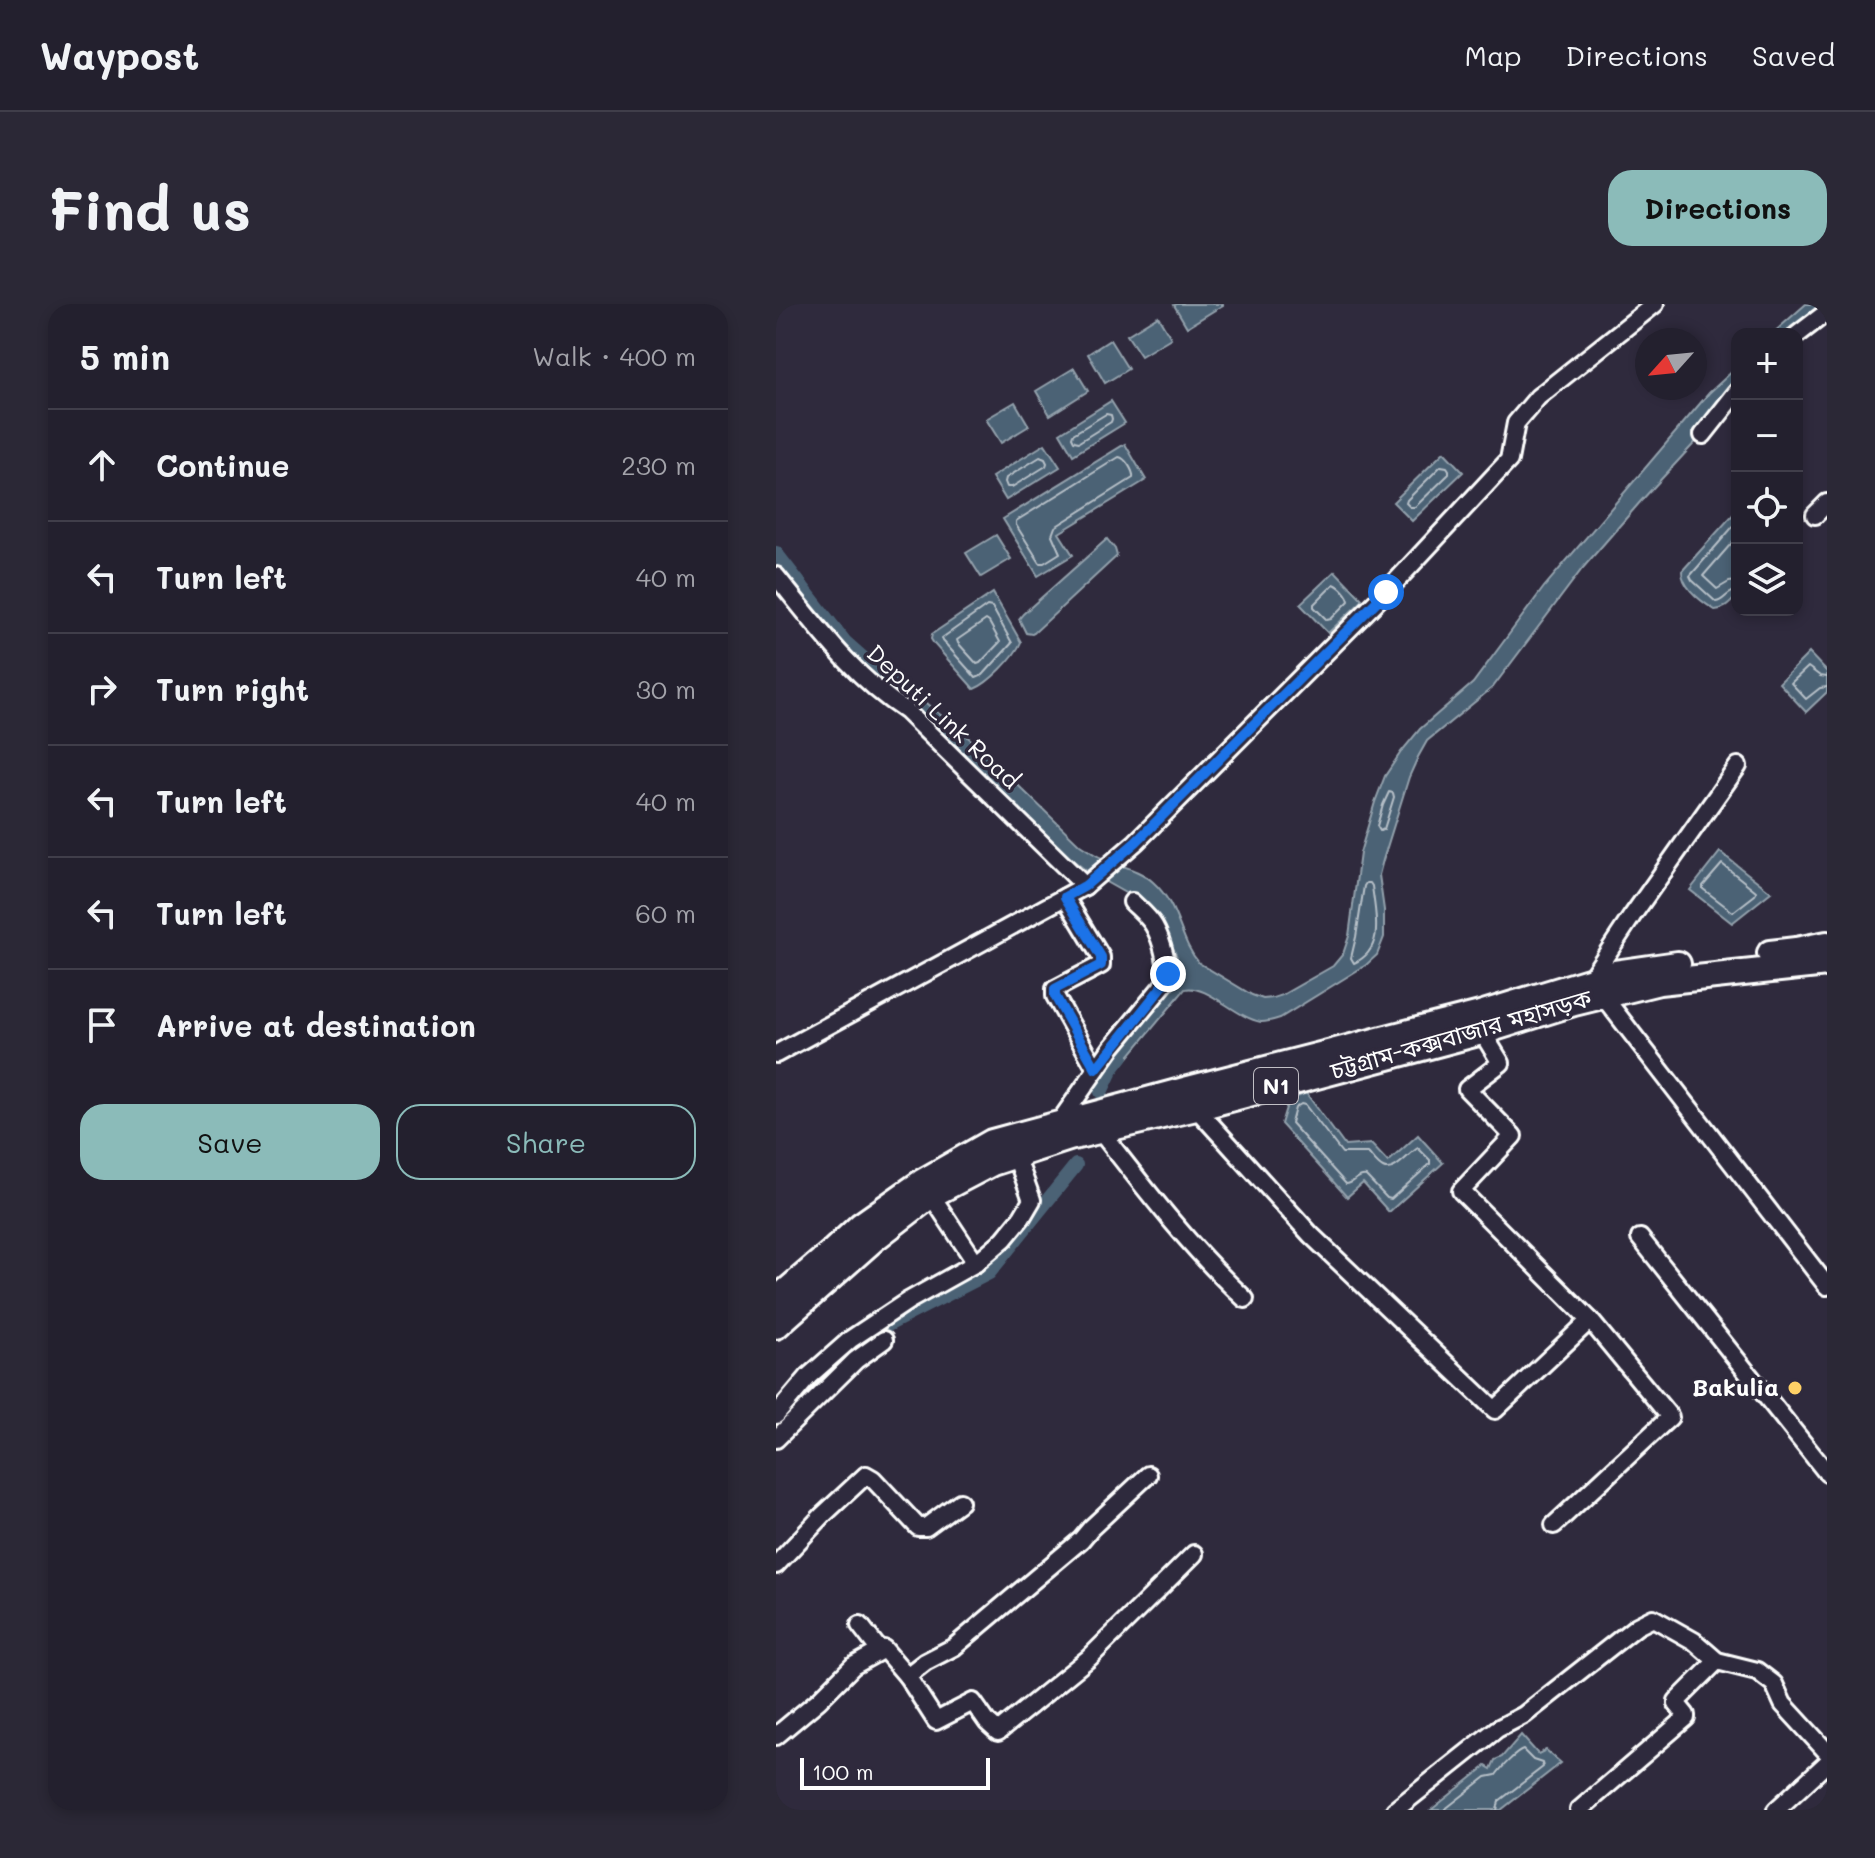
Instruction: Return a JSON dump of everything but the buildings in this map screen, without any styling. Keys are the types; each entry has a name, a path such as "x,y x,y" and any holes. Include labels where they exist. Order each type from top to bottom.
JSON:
{"highway":[{"name":"চট্টগ্রাম-কক্সবাজার মহাসড়ক","path":"776,1300 833,1259 874,1239 931,1195 992,1163 1069,1138 1196,1108 1482,1032 1574,1003 1615,973 1827,944"},
{"name":"চট্টগ্রাম-কক্সবাজার মহাসড়ক","path":"776,1326 861,1225 922,1182 992,1142 1480,1014 1596,988 1827,964"}],"street":[{"path":"776,1054 1090,882 1136,842 1375,603 1509,460 1516,423 1538,397 1655,304"},
{"path":"1803,330 1827,312"},
{"path":"1703,435 1731,400"},
{"name":"Deputi Link Road","path":"776,576 844,657 885,698 906,711 1090,882"},
{"path":"1738,766 1632,916 1596,988 1827,1286"},
{"path":"1065,897 1102,961 1101,965 1055,989 1055,996 1096,1069"},
{"path":"1058,1124 1096,1069 1165,983 1168,974 1154,926 1132,902"},
{"path":"1482,1032 1501,1063 1467,1089 1513,1136 1461,1191 1590,1320 1670,1417 1554,1525"},
{"path":"1196,1108 1311,1235 1495,1410 1590,1320"},
{"path":"1101,1132 1210,1266 1245,1299"},
{"path":"776,1415 809,1376 851,1339 908,1301 976,1263 1004,1239 1032,1200 1016,1156"},
{"path":"931,1195 976,1263"},
{"path":"1640,1238 1827,1473"},
{"path":"776,1286 809,1259 817,1256 833,1259"},
{"path":"776,1439 856,1360 884,1340"},
{"path":"776,1565 866,1475 918,1527 926,1527 960,1502"},
{"path":"907,1676 925,1662 954,1647 1081,1540 1148,1475"},
{"path":"776,1736 853,1666 884,1649 907,1676 936,1721 973,1702 998,1732 1089,1658 1194,1554"},
{"path":"1395,1810 1497,1729 1524,1715 1637,1626 1653,1618 1694,1641 1717,1661 1757,1671 1774,1684 1783,1704 1827,1752"},
{"path":"860,1625 880,1651"},
{"path":"1579,1810 1686,1718 1677,1701 1717,1661"},
{"path":"1776,1810 1827,1763"}],"water":[{"path":"1806,304 1827,304 1827,313 1803,330 1779,328"},
{"path":"1174,305 1223,305 1187,327"},
{"path":"1158,316 1171,338 1141,356 1127,335"},
{"path":"1110,340 1128,369 1105,383 1088,354"},
{"path":"1074,368 1088,391 1050,415 1036,391"},
{"path":"1731,373 1731,404 1582,569 1493,687 1427,741 1409,777 1379,875 1384,937 1377,955 1280,1018 1269,1021 1251,1019 1203,991 1185,989 1121,1066 1112,1069 1109,1064 1116,1050 1177,966 1177,957 1160,919 1150,907 1088,872 1059,849 957,746 884,685 885,678 890,674 969,738 1080,845 1153,882 1169,902 1199,963 1252,995 1263,999 1282,995 1333,966 1343,954 1349,936 1360,853 1385,776 1401,752 1420,729 1473,683 1544,587 1703,400 1707,400 1709,393"},
{"path":"1111,401 1125,423 1073,455 1060,433"},
{"path":"1015,402 1029,426 1001,443 986,419"},
{"path":"1045,444 1060,467 1006,500 992,477"},
{"path":"1125,444 1146,480 1059,533 1073,555 1038,576 1003,519"},
{"path":"1444,452 1463,472 1412,521 1393,502"},
{"path":"1731,517 1731,602 1715,610 1689,589 1682,571"},
{"path":"996,535 1011,559 981,577 966,553"},
{"path":"1107,539 1117,556 1034,633 1026,633 1019,619 1023,614"},
{"path":"1335,571 1363,600 1328,633 1300,604"},
{"path":"993,593 1021,642 1000,669 974,689 931,639 932,634"},
{"path":"1809,653 1827,672 1827,692 1806,712 1779,683"},
{"path":"1720,852 1771,892 1732,923 1690,890"},
{"path":"1306,1093 1345,1146 1371,1144 1388,1162 1418,1135 1443,1163 1389,1212 1363,1183 1347,1197 1281,1124 1288,1101"},
{"path":"1521,1735 1538,1754 1546,1750 1561,1763 1501,1810 1431,1810 1486,1766 1491,1769 1495,1760 1502,1757"}],"waterway":[{"path":"776,553 845,642 899,690"},
{"path":"1101,1092 1122,1056"},
{"path":"843,1363 874,1332 989,1273 1076,1165"}],"place":[{"name":"Bakulia","path":"1795,1388"}],"route":[{"path":"1168,974 1165,983 1096,1069 1055,996 1055,989 1101,965 1102,961 1065,897 1085,886 1136,842 1386,592"}]}
